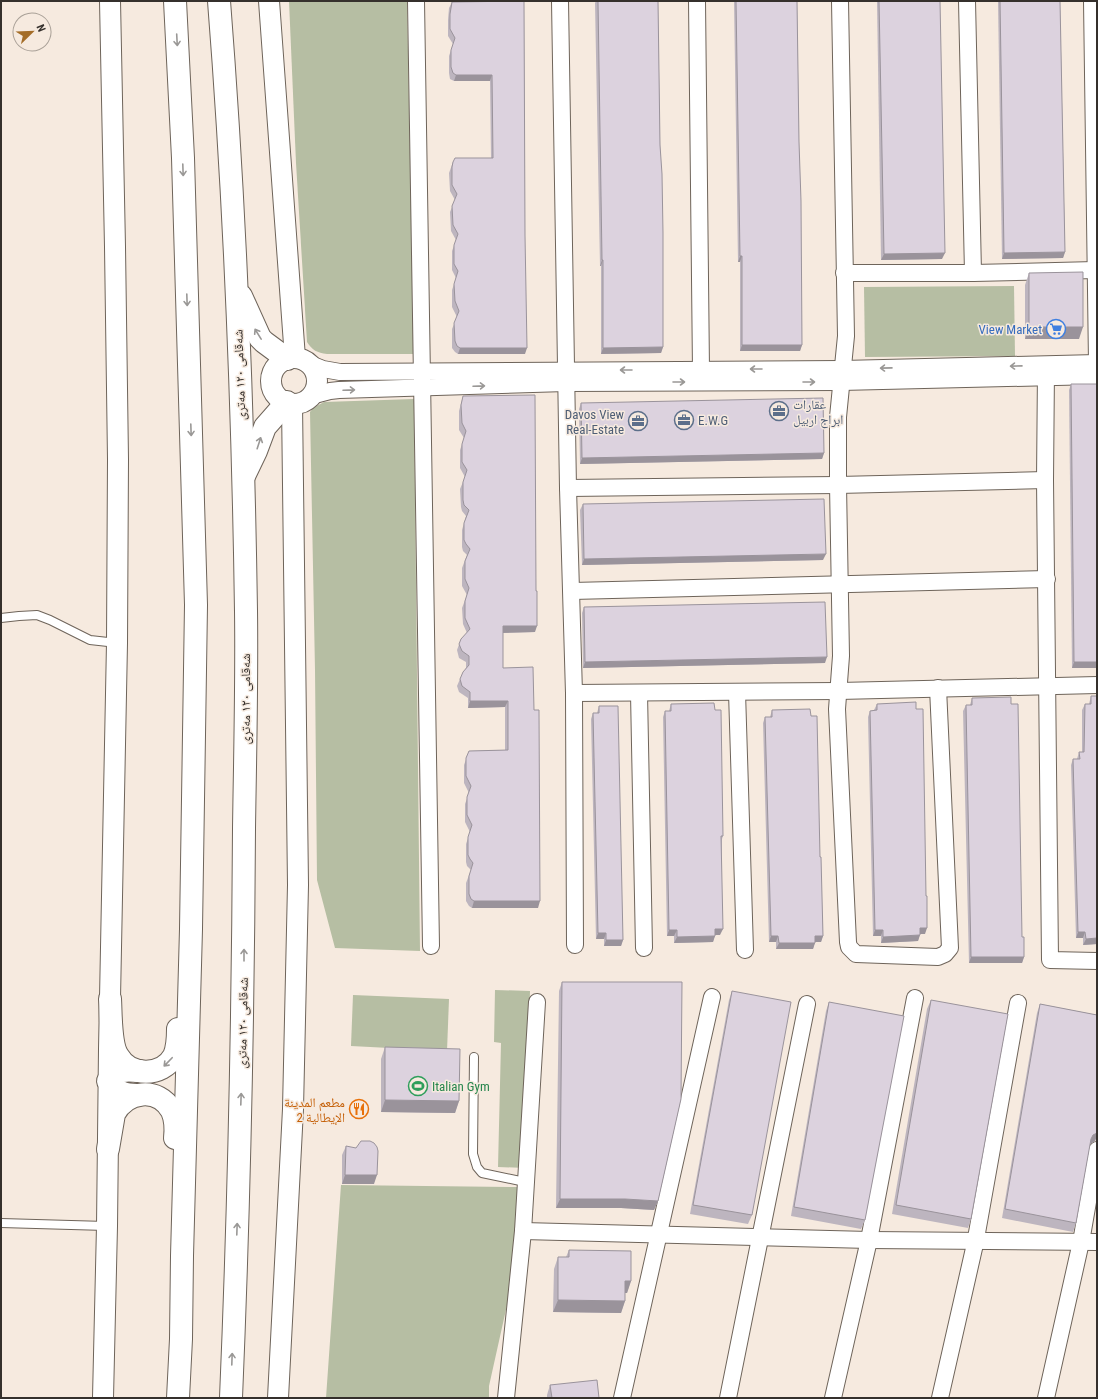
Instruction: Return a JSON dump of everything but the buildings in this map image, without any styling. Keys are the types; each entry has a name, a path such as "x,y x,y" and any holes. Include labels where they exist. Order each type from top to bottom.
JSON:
{"highway":[{"path":"175,1 183,158 196,605 191,929 181,1339 178,1398"},
{"name":"شەقامی ١٢٠ مەتری","path":"219,1 236,284 246,613 243,1020 231,1398"},
{"path":"236,284 260,338 264,342 297,360"},
{"path":"243,478 256,451 265,427 289,403"},
{"path":"182,1256 173,1194 176,1129 174,1116 169,1107 157,1098 147,1095 128,1095 121,1093 115,1089 108,1080 115,1073 122,1070 149,1072 163,1067 171,1060 176,1049 179,1003 191,929"},
{"path":"110,999 113,1042 116,1052 125,1065 138,1071"},
{"path":"108,1149 116,1109 127,1099 137,1095"}],"street":[{"path":"103,1398 117,643 118,459 110,1"},
{"path":"269,1 297,360"},
{"path":"416,1 431,946"},
{"path":"560,1 568,488 574,693 575,945"},
{"path":"696,1 701,370"},
{"path":"840,1 846,336 838,417 842,656 837,718 849,947 856,954 938,957 945,954 950,948 938,688"},
{"path":"967,1 973,273"},
{"path":"1046,372 1097,363 1092,1"},
{"path":"844,273 973,273 1095,270"},
{"path":"297,360 313,368 317,382 315,390 311,396 305,401 297,404 289,403 276,395 272,388 272,373 281,362 297,360 319,368 336,371 422,371 566,377 1046,372 1097,376"},
{"path":"311,396 339,390 422,388 566,377 701,370 842,375"},
{"path":"1046,372 1045,480 1050,960 1097,961"},
{"path":"278,1398 293,1109 298,892 289,403"},
{"path":"568,488 838,485 1045,480"},
{"path":"572,591 1047,579"},
{"path":"574,693 839,691 1097,685"},
{"path":"737,692 745,950"},
{"path":"639,693 644,948"},
{"path":"622,1398 712,997"},
{"path":"833,1398 869,1240 915,998"},
{"path":"506,1398 523,1231 537,1002"},
{"path":"940,1398 976,1240 1018,1003"},
{"path":"728,1398 807,1004"},
{"path":"1046,1398 1081,1242 1097,1150"},
{"path":"523,1231 869,1240 1097,1242"}],"lane":[{"path":"1,618 37,615 90,640 117,643"},
{"path":"474,1057 473,1154 477,1167 482,1173 525,1182"},
{"path":"1,1223 107,1226"}],"green space":[{"path":"289,1 407,1 414,354 327,354 315,351 307,342 296,163"},
{"path":"1014,286 1015,356 865,357 864,287"},
{"path":"414,399 420,951 335,948 317,880 310,412 313,408 324,402"},
{"path":"495,990 530,991 525,1168 498,1167 501,1043 494,1042"},
{"path":"353,995 449,999 447,1051 351,1046"},
{"path":"341,1185 518,1187 511,1287 489,1386 489,1398 326,1398"}],"place":[{"name":"View Market","path":"1056,329"},
{"name":"عقارات ابراج اربیل","path":"779,411"},
{"name":"E.W.G","path":"684,420"},
{"name":"Davos View Real-Estate","path":"638,421"},
{"name":"Italian Gym","path":"418,1086"},
{"name":"مطعم المدينة الإيطالية 2","path":"359,1109"}]}
